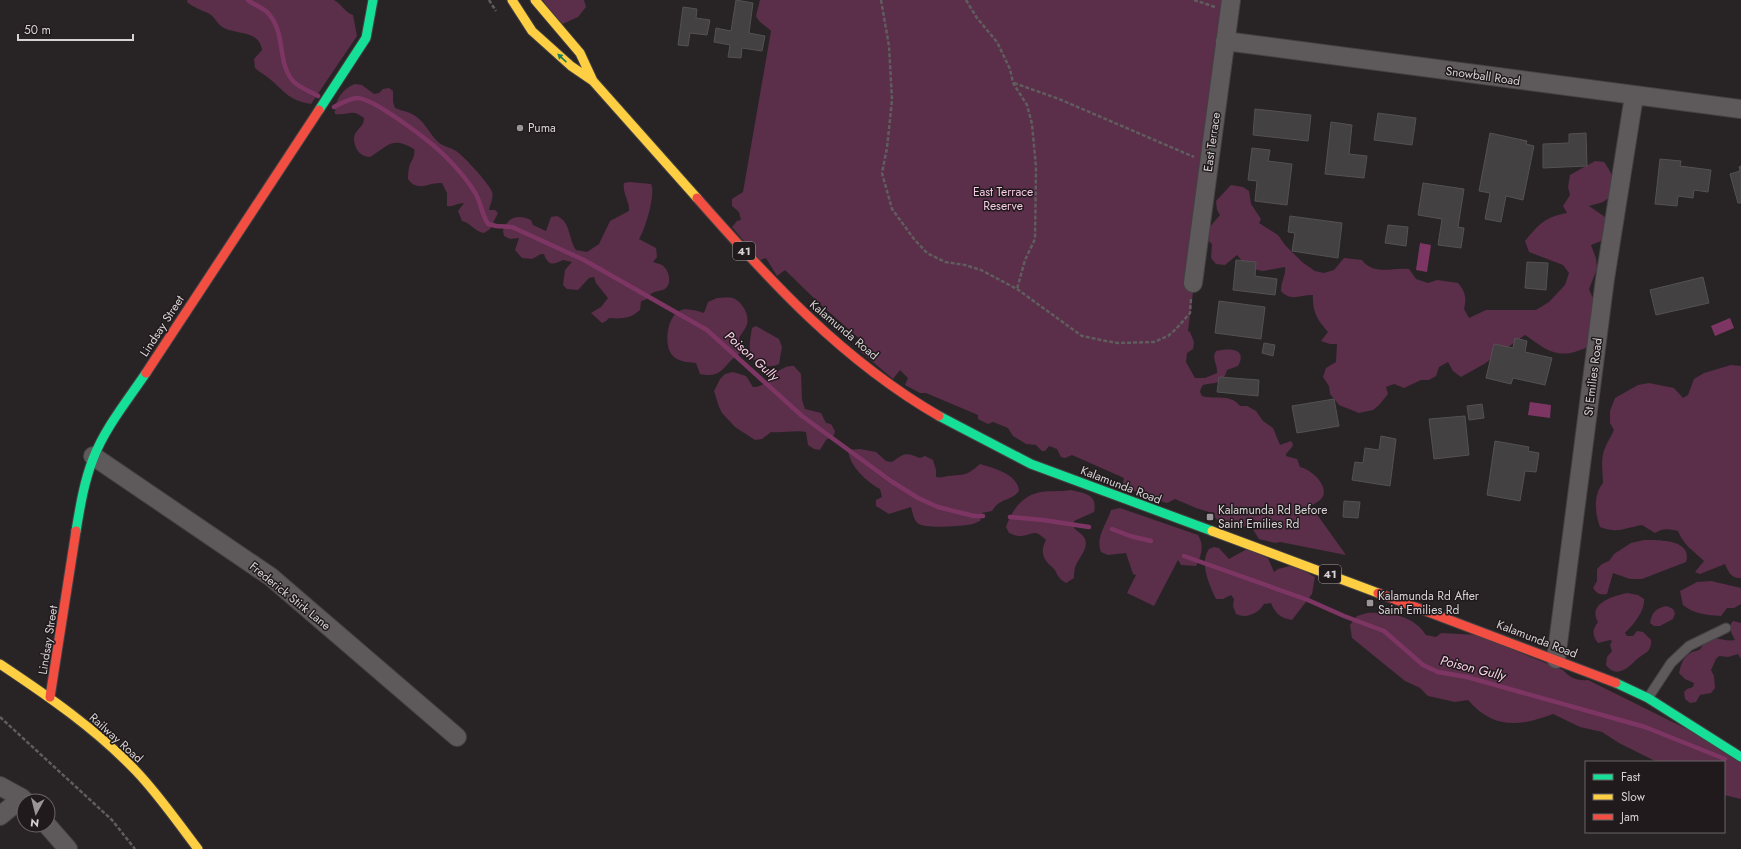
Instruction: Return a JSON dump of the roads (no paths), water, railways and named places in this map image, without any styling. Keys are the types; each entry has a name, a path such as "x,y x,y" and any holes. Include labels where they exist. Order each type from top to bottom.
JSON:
{"main road":[{"name":"Lindsay Street","path":"50,697 85,478 93,456 105,434 356,56 366,38 373,0"},
{"name":"Kalamunda Road","path":"512,0 532,31 571,66 593,81 760,269 815,323 844,350 896,387 967,433 1031,464 1556,659 1627,687 1648,698 1741,757"},
{"name":"Kalamunda Road","path":"535,0 580,53 593,81"},
{"name":"Railway Road","path":"0,664 50,697 127,761 140,775 198,849"}],"street":[{"name":"East Terrace","path":"1193,284 1230,5"},
{"name":"Snowball Road","path":"1225,41 1741,109"},
{"name":"St Emilies Road","path":"1556,659 1605,279 1634,96"},
{"name":"Frederick Stirk Lane","path":"93,456 271,577 457,737"},
{"path":"0,786 16,795"},
{"path":"0,816 16,804"},
{"path":"54,833 68,849"}],"lane":[{"path":"1648,698 1671,663 1689,646 1726,628"}],"waterway":[{"name":"Poison Gully","path":"248,0 266,11 274,21 278,30 288,74 296,84 318,96"},
{"name":"Poison Gully","path":"334,107 348,100 357,98 376,105 389,113 428,141 445,156 468,181 480,203 488,224 512,227 584,260 707,330 802,416 891,481 918,498 938,507 974,516 983,516"},
{"name":"Poison Gully","path":"1010,517 1089,527"},
{"path":"1112,529 1130,536 1151,541"},
{"name":"Poison Gully","path":"1184,556 1308,600 1344,616 1384,631 1423,665 1438,672 1467,677 1645,727 1725,759"}],"place":[{"name":"Puma","path":"520,128"},
{"name":"Kalamunda Rd Before Saint Emilies Rd","path":"1210,517"},
{"name":"Kalamunda Rd After Saint Emilies Rd","path":"1370,603"}],"park label":[{"name":"East Terrace Reserve","path":"1003,199"}]}
